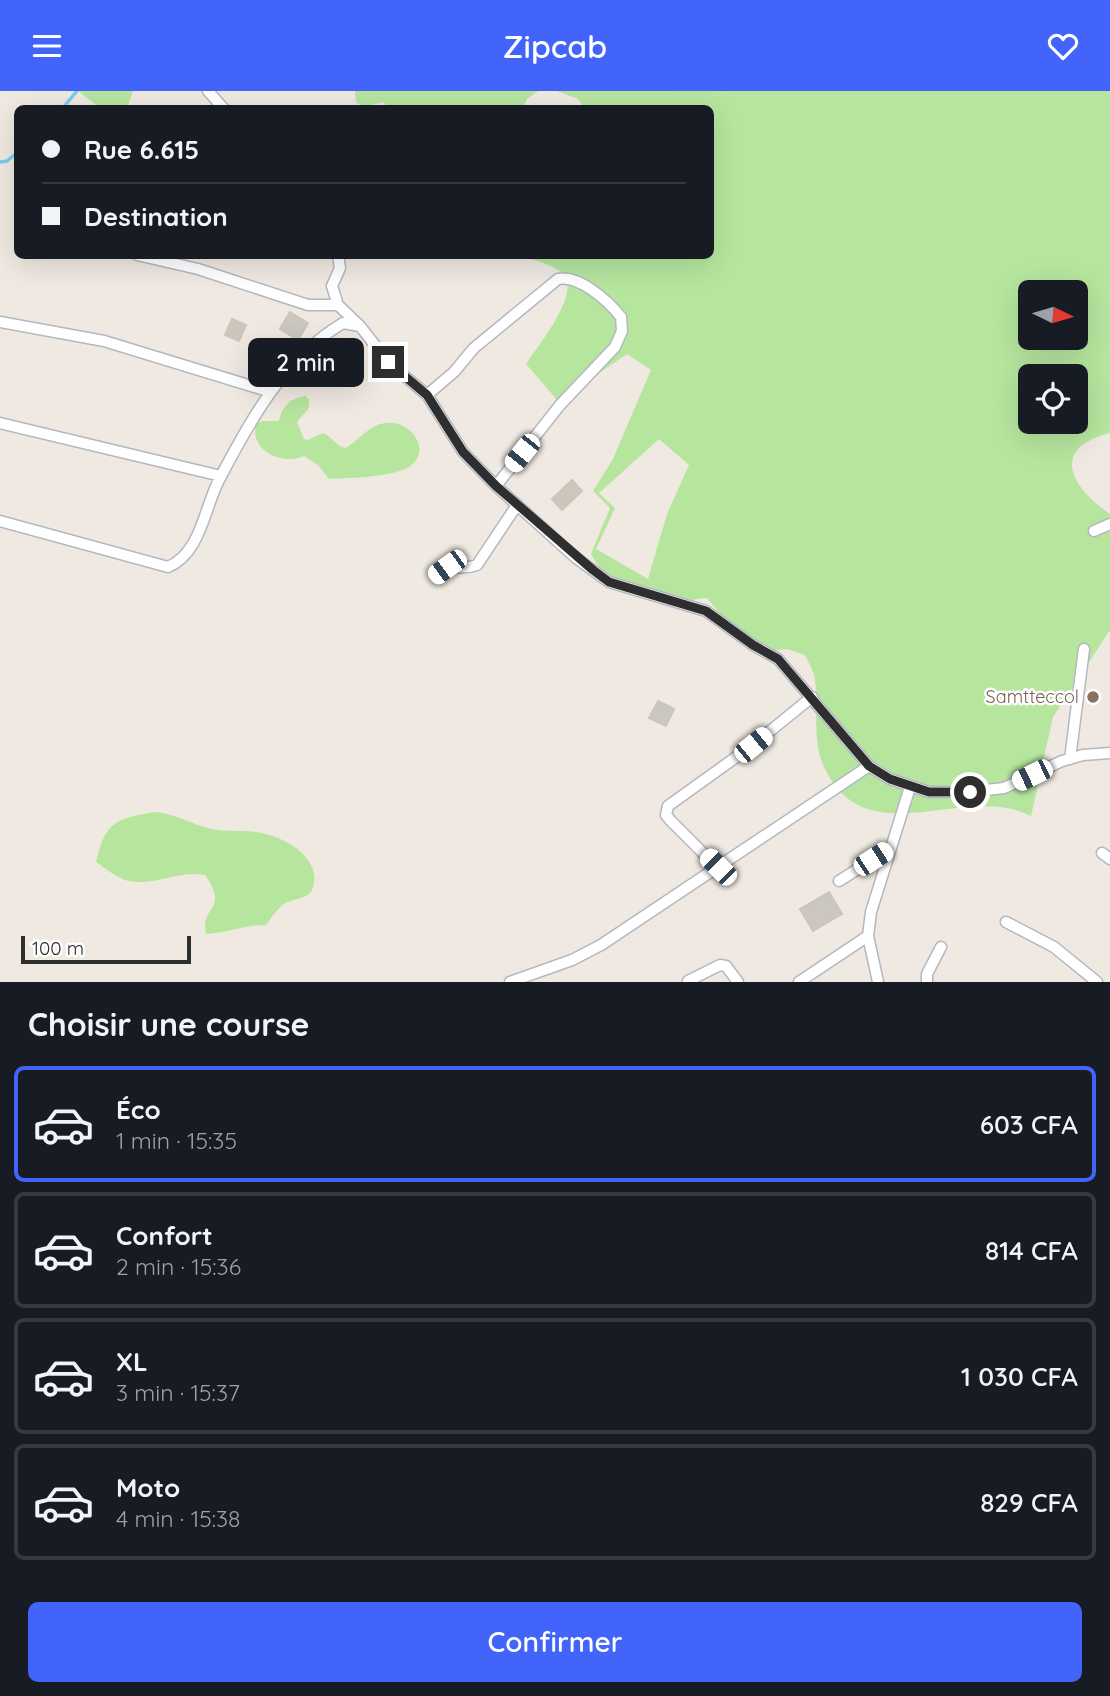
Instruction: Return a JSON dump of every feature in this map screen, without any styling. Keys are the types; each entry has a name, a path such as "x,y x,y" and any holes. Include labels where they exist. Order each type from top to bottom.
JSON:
{"street":[{"path":"208,91 220,105"},
{"path":"154,259 198,269 308,305 338,305"},
{"path":"339,259 340,268 332,286 338,305 360,326 388,362 427,395 463,452 496,486 576,558 609,582 697,608 720,619 734,633 786,666 843,738 869,766 909,787 929,792 970,792 1004,788 1070,759 1110,753"},
{"path":"427,395 454,372 474,348 558,279 571,279 593,291 621,317 622,331 615,347 561,405 496,486"},
{"path":"0,322 104,341 271,392"},
{"path":"0,521 167,567 187,554 221,476 271,392 304,351 323,334 343,323 360,326"},
{"path":"0,423 221,476"},
{"path":"436,576 447,567 468,569 477,565 517,505"},
{"path":"1094,531 1110,524"},
{"path":"1070,759 1084,649"},
{"path":"718,867 666,815 668,806 753,745 812,697"},
{"path":"510,982 572,960 601,945 869,766"},
{"path":"878,982 868,936 871,912 909,787"},
{"path":"839,881 889,848"},
{"path":"1006,922 1044,941 1097,982"},
{"path":"799,982 868,936"},
{"path":"927,982 941,947"},
{"path":"688,981 720,965 726,965 738,982"}],"green space":[{"path":"78,91 133,91 128,105 96,105"},
{"path":"355,91 538,91 527,99 524,105 385,105 384,102 360,105 356,102"},
{"path":"557,91 1110,91 1110,433 1079,448 1073,458 1072,469 1085,492 1110,514 1110,630 1053,717 1031,816 1005,808 977,807 891,813 866,808 843,795 825,769 818,747 815,679 805,655 787,649 770,651 728,623 707,598 662,600 626,588 606,573 591,554 610,508 593,491 613,459 651,370 627,354 558,401 526,364 561,309 568,286 565,277 557,269 531,259 714,259 714,105 582,105 578,99","holes":["659,439 689,465 667,514 648,579 596,549 615,508 599,493"]},
{"path":"306,396 309,408 297,422 304,439 308,440 323,433 339,446 346,448 374,427 395,423 411,431 416,438 419,453 416,460 409,467 393,473 329,479 318,465 304,456 287,459 270,454 258,442 256,424 262,421 279,421 288,404"},
{"path":"156,812 212,829 250,831 289,843 307,858 312,868 312,890 307,895 284,904 266,925 206,934 205,925 215,902 215,895 205,875 135,882 114,875 96,862 104,838 114,824"}],"building":[{"path":"290,312 308,323 298,340 280,329"},
{"path":"232,319 246,325 239,341 225,335"},
{"path":"572,480 582,491 562,510 552,499"},
{"path":"658,701 674,709 666,726 649,718"},
{"path":"829,892 842,914 813,931 800,909"}],"waterway":[{"path":"65,105 77,91"},
{"path":"0,162 7,161 14,155"}],"place":[{"name":"Samtteccol","path":"1093,697"}],"route":[{"path":"388,362 427,395 463,452 496,486 576,558 609,582 706,611 720,619 734,633 778,659 869,766 890,779 929,792 970,792"}]}
